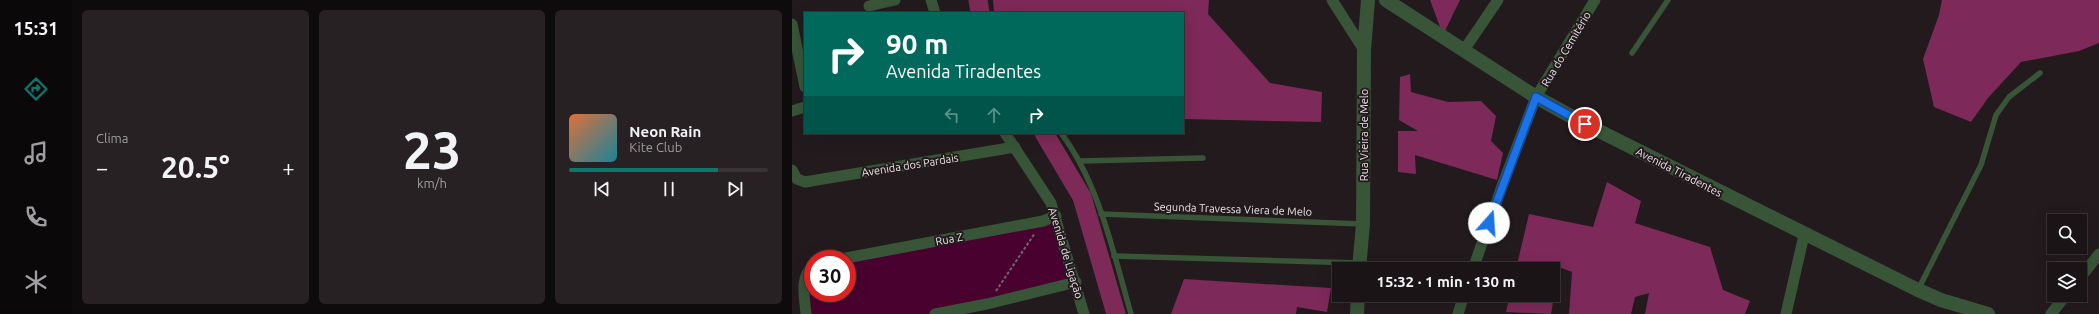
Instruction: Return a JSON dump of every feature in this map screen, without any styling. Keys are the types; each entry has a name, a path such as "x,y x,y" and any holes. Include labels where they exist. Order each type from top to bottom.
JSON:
{"street":[{"path":"869,6 895,0"},
{"path":"931,0 935,12"},
{"path":"1332,0 1364,50"},
{"name":"Rua Vieira de Melo","path":"1359,262 1363,224 1364,50 1368,0"},
{"name":"Avenida Tiradentes","path":"1386,0 1536,97 1585,124 1804,235 1918,290 1941,300 1986,314"},
{"path":"1464,50 1498,0"},
{"name":"Rua do Cemitério","path":"1475,262 1502,186 1536,97 1595,0"},
{"path":"792,24 804,82"},
{"path":"792,111 804,106"},
{"name":"Avenida de Ligação","path":"1006,134 1051,203 1076,282 1084,314"},
{"name":"Avenida dos Pardais","path":"792,170 798,179 804,182 1015,147"},
{"name":"Rua Z","path":"856,256 1043,221 1056,216"},
{"path":"1786,314 1804,235"},
{"path":"2087,269 2099,254"},
{"path":"935,314 971,311 987,304 1076,282"},
{"path":"806,302 806,314"},
{"path":"1356,314 1357,302"},
{"path":"1458,314 1462,302"},
{"path":"2051,314 2060,302"}],"lane":[{"path":"1632,52 1668,0"},
{"path":"1918,290 1981,165 1996,115 2008,97 2040,73"},
{"path":"1062,134 1080,161 1101,214 1131,314"},
{"path":"1080,161 1203,158"},
{"name":"Segunda Travessa Viera de Melo","path":"1101,214 1363,224"},
{"path":"1114,256 1332,265"}],"path":[{"path":"987,304 1043,221"}],"shaded area":[{"path":"993,0 1209,0 1208,14 1270,83 1322,92 1321,122 1184,119 1184,12 994,12"},
{"path":"1430,0 1460,0 1443,35"},
{"path":"1942,0 2099,0 2099,43 2079,51 2021,62 1988,98 1971,122 1934,107 1923,59 1939,15"},
{"path":"1410,74 1411,92 1448,102 1481,101 1496,116 1491,141 1503,153 1497,180 1415,155 1416,174 1398,172 1398,131 1418,131 1399,120 1400,77"},
{"path":"1607,182 1641,201 1635,223 1710,247 1723,290 1750,301 1745,314 1645,314 1649,293 1635,297 1631,314 1569,314 1572,272 1560,267 1560,262 1518,262 1529,214 1593,227"},
{"path":"1057,215 1076,281 945,314 809,314 807,302 856,302 856,257"},
{"path":"1184,279 1331,288 1327,312 1297,307 1296,314 1171,314"},
{"path":"1508,302 1553,302 1551,314 1506,312"}],"waterway":[{"path":"978,0 980,12"},
{"path":"1045,134 1082,197 1116,314"}],"route":[{"path":"1489,223 1536,97 1585,124"}]}
